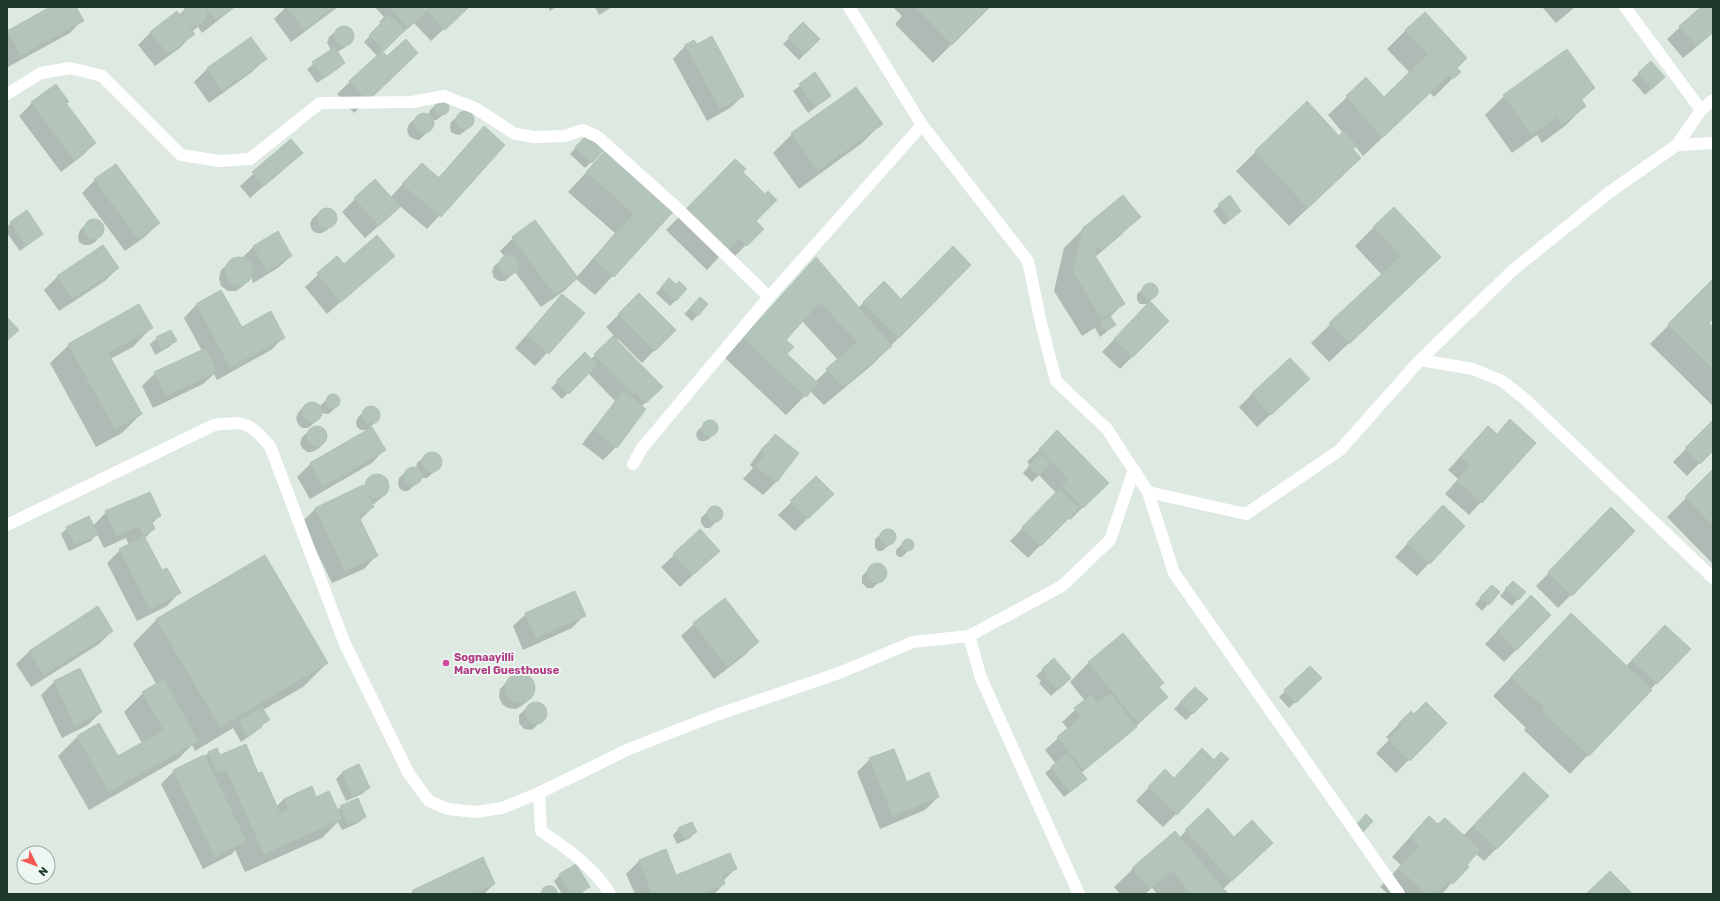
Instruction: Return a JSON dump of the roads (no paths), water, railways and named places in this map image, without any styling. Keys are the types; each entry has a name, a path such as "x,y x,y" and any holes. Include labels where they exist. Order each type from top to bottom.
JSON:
{"street":[{"path":"849,7 922,126 1028,261 1041,323 1056,381 1107,429 1148,492 1174,573 1399,894"},
{"path":"1625,7 1701,110"},
{"path":"7,94 41,73 70,68 102,76 181,155 220,161 250,159 320,103 412,102 444,96 475,108 514,134 535,137 564,136 583,130 598,138 677,208 769,297"},
{"path":"1148,492 1246,514 1340,450 1420,360 1513,270 1611,191 1677,145 1701,110 1713,100"},
{"path":"633,464 642,448 769,297 922,126"},
{"path":"1677,145 1713,143"},
{"path":"1420,360 1473,369 1502,381 1525,399 1713,578"},
{"path":"7,525 214,425 238,422 253,428 270,446 345,644 409,774 429,801 448,809 475,812 502,808 539,794 629,749 716,715 839,673 912,642 969,636 1062,586 1110,540 1134,470"},
{"path":"969,636 981,678 1079,894"},
{"path":"539,794 541,831 571,852 605,885 610,894"}],"place":[{"name":"Sognaayilli Marvel Guesthouse","path":"446,663"}]}
